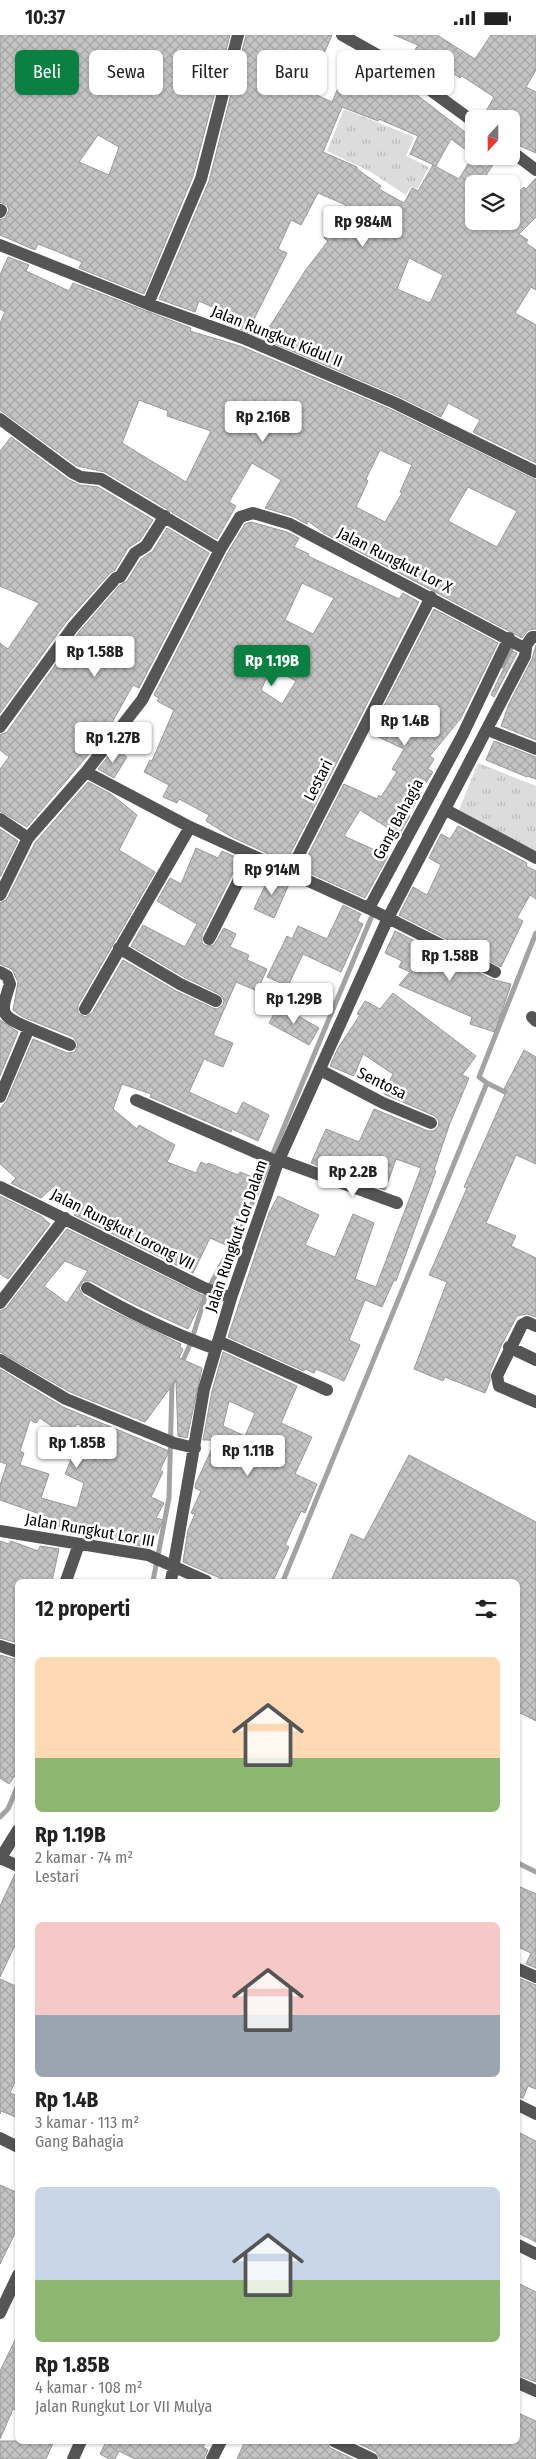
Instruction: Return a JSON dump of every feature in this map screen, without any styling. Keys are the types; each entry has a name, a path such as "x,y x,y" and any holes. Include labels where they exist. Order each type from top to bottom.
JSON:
{"street":[{"path":"148,304 201,179 238,35"},
{"path":"342,35 397,66 465,116"},
{"path":"520,158 536,170"},
{"name":"Jalan Rungkut Kidul II","path":"0,245 148,304 243,338 350,384 536,472"},
{"path":"0,419 73,473 81,477 99,478 220,550"},
{"name":"Jalan Rungkut Lor X","path":"0,895 28,838 86,772 142,700 220,550 240,517 253,513 290,524 516,642"},
{"path":"0,727 73,627 116,578 120,577 135,553 146,546 165,516"},
{"name":"Lestari","path":"290,872 431,597"},
{"path":"385,917 446,809 526,655 516,642 536,637"},
{"name":"Gang Bahagia","path":"369,908 462,736 516,642"},
{"path":"488,730 536,749"},
{"path":"86,772 190,827 369,908 495,972"},
{"path":"446,809 536,858"},
{"path":"0,819 28,838"},
{"path":"85,1009 118,948 190,827"},
{"path":"209,939 251,856"},
{"name":"Jalan Rungkut Lor Dalam","path":"171,1579 169,1563 182,1524 204,1389 274,1159 320,1070 385,917"},
{"path":"118,948 180,984 216,1001"},
{"path":"0,972 7,976 10,984 1,1009 2,1015 8,1020 70,1045"},
{"path":"0,1097 29,1028"},
{"name":"Sentosa","path":"320,1070 383,1103 431,1123"},
{"path":"136,1100 274,1159 397,1203"},
{"name":"Jalan Rungkut Lorong VII","path":"0,1187 208,1289 231,1298"},
{"path":"0,1303 66,1218"},
{"path":"87,1288 118,1306 193,1341 217,1345 327,1391"},
{"path":"536,1326 526,1322 522,1325 509,1347 498,1372 498,1383 503,1388 536,1402"},
{"path":"509,1347 536,1360"},
{"path":"0,1360 66,1399 171,1442 195,1448"},
{"name":"Jalan Rungkut Lor III","path":"0,1531 148,1555 202,1579"},
{"path":"67,1579 79,1544"},
{"path":"0,1646 15,1651"},
{"path":"15,1835 0,1858 15,1865"},
{"path":"520,1970 536,1977"},
{"path":"520,2106 536,2114"},
{"path":"0,2139 15,2146"},
{"path":"520,2246 536,2254"},
{"path":"0,2313 15,2281"},
{"path":"520,2384 536,2391"},
{"path":"73,2459 80,2444"},
{"path":"212,2459 220,2444"},
{"path":"340,2444 372,2459"}],"green space":[{"path":"344,109 414,137 406,156 429,167 417,189 411,187 406,195 369,171 327,151"},
{"path":"478,763 536,786 536,852 459,810"}],"building":[{"path":"0,35 230,35 226,50 173,50 173,95 214,95 193,176 144,294 79,268 82,262 56,251 38,244 35,250 0,235 0,220 5,218 9,210 7,205 0,202","holes":["98,135 119,147 109,175 79,162"]},
{"path":"246,35 332,35 326,50 257,50 257,95 317,95 332,102 337,91 337,95 417,95 465,132 465,149 451,139 436,166 410,154 418,136 379,119 378,121 342,107 323,152 357,167 357,169 381,186 379,189 404,203 412,188 418,191 433,165 459,179 468,165 493,165 486,175 465,175 465,230 520,230 520,191 524,187 526,189 536,178 536,217 519,234 528,240 526,243 536,250 536,290 531,287 515,313 536,325 536,463 473,432 480,420 448,403 441,417 398,396 223,322 226,313 199,301 195,312 159,299 209,181 231,95 247,95 247,50 242,50","holes":["318,193 346,205 324,238 328,241 305,271 263,337 249,329 287,253 278,249 291,220 301,225","409,258 443,275 430,303 397,289"]},
{"path":"394,35 437,35 475,59 491,35 536,35 536,70 526,87 536,92 536,153 520,146 520,110 487,110 494,97 462,76 460,78 454,74 454,50 415,50 418,45"},
{"path":"8,257 29,265 26,271 69,291 73,283 191,328 190,331 240,346 392,410 536,480 536,629 528,630 522,638 324,533 308,521 307,524 292,516 265,508 281,480 252,463 229,502 236,506 217,539 105,472 77,466 0,410 0,323 5,312 0,309 0,275","holes":["139,400 168,411 167,416 211,431 186,482 122,443","380,450 412,465 400,492 402,493 385,522 356,507 368,481 366,479","468,487 517,511 497,547 448,521"]},
{"path":"11,437 69,480 80,485 98,487 153,520 140,540 128,548 115,570 110,573 66,622 0,713 0,643 8,649 39,603 0,586 0,451"},
{"path":"251,522 287,532 299,538 294,547 309,554 308,556 399,599 403,593 419,602 286,862 230,836 206,821 209,815 179,799 177,803 163,797 169,785 144,772 150,760 152,761 174,710 157,701 159,698 154,695 227,554 245,524","holes":["302,583 334,598 313,634 285,620","271,668 296,681 282,704 261,690"]},
{"path":"167,528 209,553 139,688 133,685 105,735 27,827 0,811 0,769 9,757 0,750 0,735 7,732 79,632 120,585 127,581 141,559 153,551"},
{"path":"434,609 498,643 461,718 430,756 434,759 428,769 433,772 420,792 422,793 408,815 410,816 399,835 360,810 344,836 388,856 365,898 301,869 344,784 377,799 379,795 381,797 397,772 392,769 404,749 370,733"},
{"path":"536,645 536,740 501,726 509,704 532,659"},
{"path":"512,651 517,653 494,697 491,695"},
{"path":"494,741 536,757 536,779 486,760"},
{"path":"114,749 127,757 114,778 98,769"},
{"path":"88,782 111,794 137,815 119,850 155,872 78,1005 78,1013 85,1017 92,1013 123,960 176,991 213,1008 217,1009 223,1005 224,1000 219,994 184,977 131,946 143,925 185,947 197,924 157,901 170,878 181,884 196,848 218,858 222,851 240,859 202,935 202,943 206,946 214,945 224,928 236,934 230,947 249,955 247,960 267,969 257,991 236,982 213,1035 233,1043 223,1067 204,1059 189,1092 237,1114 243,1102 269,1115 258,1141 232,1129 231,1132 150,1097 151,1094 122,1084 113,1109 137,1129 139,1125 175,1145 167,1162 196,1173 201,1162 207,1165 208,1163 238,1175 240,1172 257,1179 226,1245 210,1238 193,1273 74,1215 77,1212 74,1209 76,1206 54,1186 41,1198 11,1183 16,1178 0,1164 0,1109 7,1100 33,1039 67,1053 75,1052 78,1044 73,1037 23,1017 13,1010 18,982 12,969 0,964 0,903 7,899 35,843"},
{"path":"458,826 527,863 526,866 536,871 536,899 530,895 517,918 523,921 501,967 399,915 413,887 427,895 441,865 429,858 441,834 450,839"},
{"path":"0,829 18,841 0,877"},
{"path":"271,873 290,882 274,918 254,909"},
{"path":"343,905 361,914 357,921 363,924 341,972 303,954 288,986 267,977 287,936 292,939 298,926 327,939"},
{"path":"395,931 491,979 511,984 495,1032 470,1024 472,1017 399,985 410,972 399,967 402,961 385,953"},
{"path":"393,993 476,1056 462,1075 469,1078 450,1123 434,1170 436,1171 396,1281 394,1280 382,1307 365,1300 349,1340 360,1345 344,1381 316,1369 314,1373 305,1369 304,1371 228,1337 269,1213 278,1196 319,1215 305,1245 335,1257 353,1214 374,1223 355,1279 376,1287 421,1168 396,1159 385,1190 311,1163 326,1129 359,1142 374,1109 428,1131 433,1131 438,1127 439,1121 435,1116 384,1094 393,1074 363,1054 354,1076 330,1066 338,1048 360,1015 357,1014 365,1001 380,1009"},
{"path":"279,1005 319,1028 309,1045 269,1023"},
{"path":"0,1020 18,1032 0,1076"},
{"path":"524,1050 536,1057 536,1164 516,1155 486,1223 516,1236 511,1246 536,1258 536,1317 527,1314 517,1316 490,1372 490,1381 485,1393 445,1377 443,1381 414,1369 447,1282 429,1275 467,1188 464,1187 507,1090 504,1089"},
{"path":"0,1196 41,1216 50,1224 8,1279 0,1274"},
{"path":"67,1229 204,1296 188,1329 138,1306 91,1281 83,1281 79,1288 83,1295 98,1304 181,1344 180,1347 183,1349 179,1358 202,1368 187,1438 178,1436 176,1380 145,1422 70,1392 0,1352 0,1311 6,1308","holes":["65,1261 88,1271 67,1303 44,1286"]},
{"path":"223,1352 297,1386 281,1423 312,1437 295,1474 317,1484 305,1513 301,1511 285,1545 289,1547 274,1579 222,1579 183,1562 188,1530 195,1514 191,1513 201,1491 195,1488 196,1483 216,1440 203,1440 212,1391","holes":["229,1401 255,1413 245,1436 223,1426"]},
{"path":"0,1369 63,1407 169,1451 160,1470 163,1472 151,1497 164,1503 156,1518 163,1520 151,1548 109,1540 46,1523 48,1517 0,1500 0,1485 7,1464 0,1462","holes":["40,1418 67,1437 77,1424 99,1434 86,1461 73,1455 65,1474 84,1483 77,1508 41,1498 49,1474 20,1465 24,1453 20,1451 30,1420 36,1423"]},
{"path":"409,1455 536,1522 536,1721 520,1713 520,1579 332,1579 351,1534 364,1540"},
{"path":"0,1541 9,1544 11,1541 38,1551 40,1546 59,1549 52,1579 15,1579 15,1642 0,1638"},
{"path":"0,1655 15,1659 15,1775 9,1784 0,1778"},
{"path":"15,1874 15,1945 0,1977 0,1906"},
{"path":"520,1887 536,1894 536,1968 526,1964 531,1953 520,1948"},
{"path":"0,1979 15,1986 15,2082 10,2093 15,2095 15,2117 1,2111 0,2114"},
{"path":"520,1979 536,1985 536,2089 528,2086 523,2098 520,2097"},
{"path":"520,2133 536,2141 536,2242 520,2234"},
{"path":"0,2185 15,2192 15,2233 0,2264"},
{"path":"520,2284 536,2292 536,2382 520,2376"},
{"path":"15,2340 15,2410 13,2409 0,2439 0,2371"},
{"path":"520,2414 536,2421 536,2459 380,2459 376,2452 360,2444 520,2444"},
{"path":"0,2441 15,2441 15,2444 53,2444 46,2459 0,2459"},
{"path":"105,2444 204,2444 203,2447 208,2450 204,2459 135,2459 119,2451 115,2459 109,2459 100,2454"},
{"path":"244,2444 328,2444 330,2448 353,2459 237,2459"}],"waterway":[{"path":"502,666 514,643"},
{"path":"181,1365 191,1342 207,1291 243,1225 374,911"},
{"path":"511,1095 479,1077 536,933"},
{"path":"284,1579 487,1083"},
{"path":"153,1579 169,1498 172,1384 174,1379"},
{"path":"0,1817 8,1809 15,1792"},
{"path":"520,1864 536,1872"}]}
